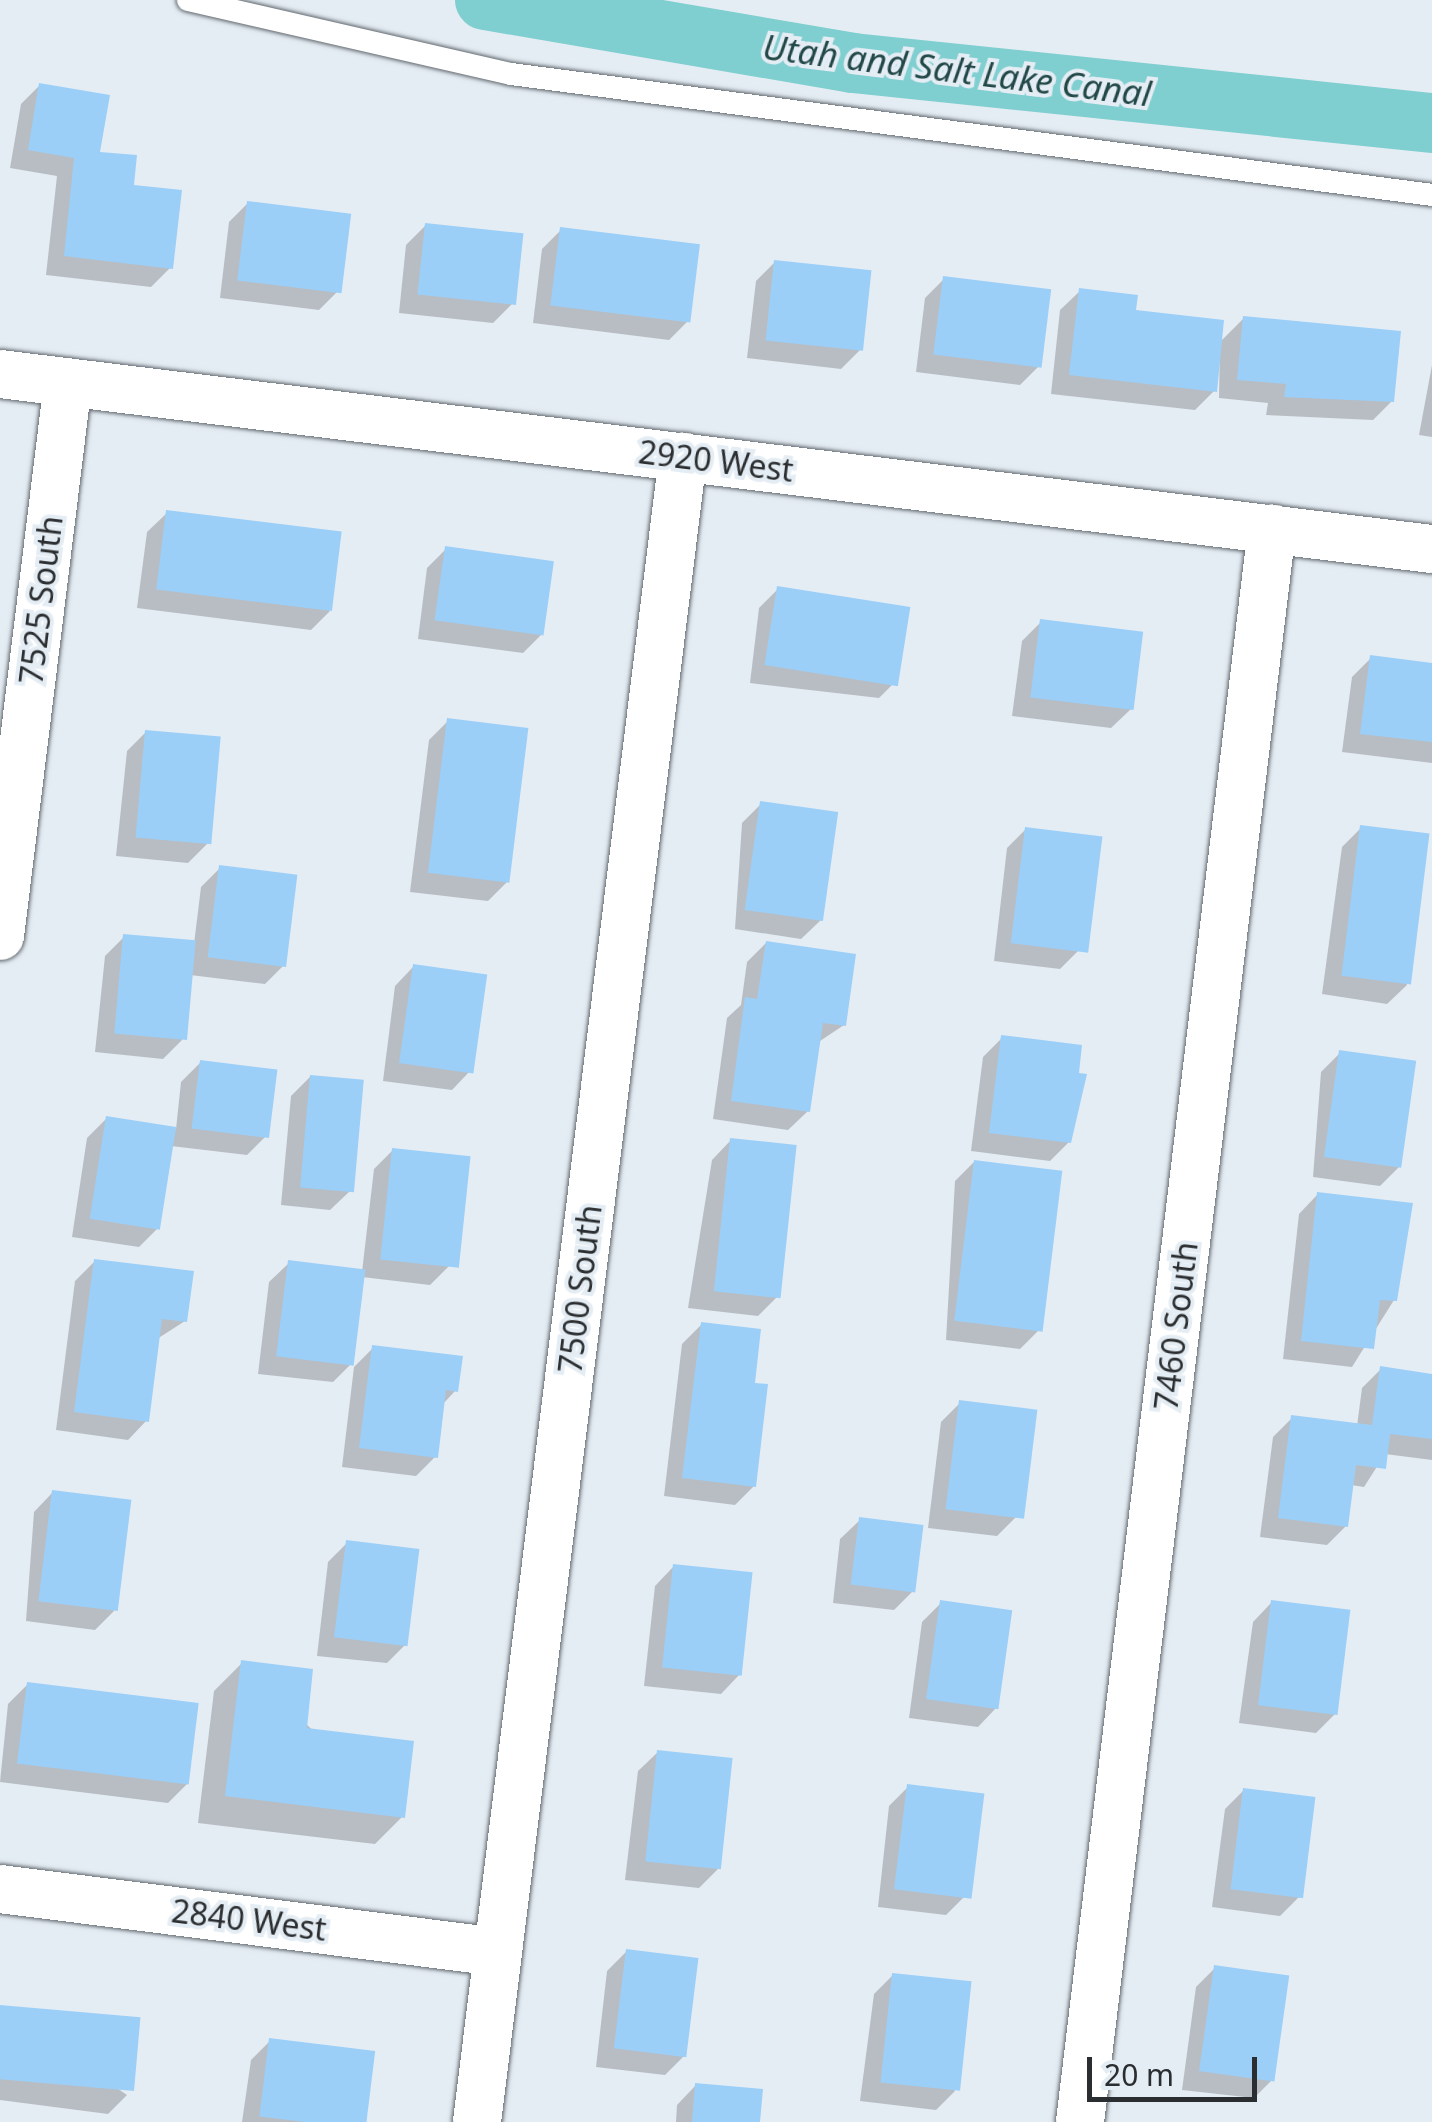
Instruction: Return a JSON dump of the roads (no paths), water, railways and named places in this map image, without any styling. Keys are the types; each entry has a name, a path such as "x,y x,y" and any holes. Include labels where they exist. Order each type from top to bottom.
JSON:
{"street":[{"name":"2920 West","path":"0,374 1432,548"},
{"name":"7525 South","path":"0,936 68,382"},
{"name":"7500 South","path":"478,2122 683,457"},
{"name":"7460 South","path":"1080,2122 1272,529"},
{"name":"2840 West","path":"0,1889 498,1952"}],"lane":[{"path":"188,0 511,74 1432,195"}],"waterway":[{"name":"Utah and Salt Lake Canal","path":"485,0 853,63 1432,123"}]}
